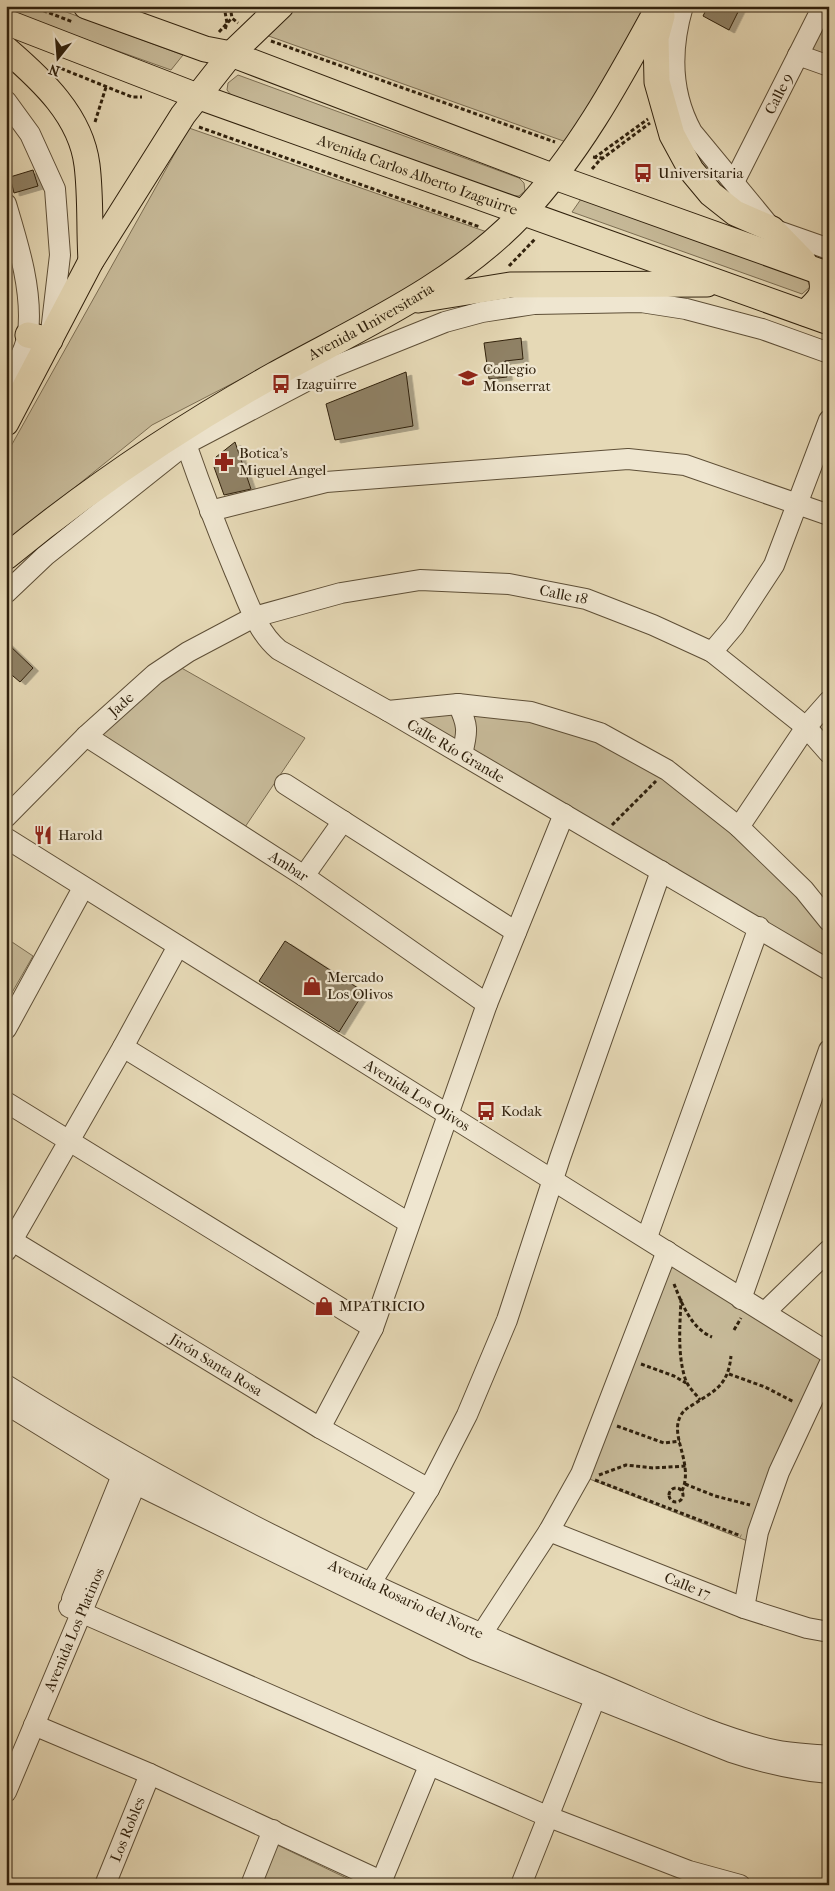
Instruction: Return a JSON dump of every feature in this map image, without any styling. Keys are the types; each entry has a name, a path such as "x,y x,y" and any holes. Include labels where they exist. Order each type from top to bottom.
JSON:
{"main road":[{"path":"86,6 205,49 222,46 252,34 281,6"},
{"name":"Avenida Universitaria","path":"6,557 78,500 163,441 273,375 327,359 465,263 522,213 575,149 606,103 659,6"},
{"path":"664,6 656,38 657,82 672,136 691,170 711,194 735,213 772,229 819,272 824,287 822,295 805,313"},
{"name":"Avenida Carlos Alberto Izaguirre","path":"9,28 190,105 522,213 829,322"},
{"path":"6,423 39,338 91,261 190,105 222,46"},
{"path":"222,46 552,176 819,272"},
{"path":"6,49 43,81 74,122 87,164 91,261"},
{"path":"720,235 772,229"},
{"path":"410,301 510,285 726,285"},
{"path":"583,302 607,286"}],"street":[{"path":"683,6 674,34 675,92 683,116 692,132 772,229 829,249"},
{"name":"Calle 9","path":"729,177 798,55 823,6"},
{"path":"798,55 829,66"},
{"path":"6,100 30,134 55,189 60,255 39,338 6,383"},
{"path":"6,204 16,237 29,312 39,338"},
{"path":"60,255 91,261"},
{"path":"583,302 641,302 686,309 762,329 829,354"},
{"name":"Avenida Universitaria","path":"6,594 45,556 186,444 327,359 482,312 534,304 583,302"},
{"path":"712,652 734,626 774,565 829,420"},
{"name":"Calle Río Grande","path":"186,444 210,511 254,617 269,642 279,650 462,754 829,970"},
{"path":"210,511 326,482 628,459 685,465 829,516"},
{"name":"Calle 18","path":"254,617 341,593 420,580 509,584 586,598 653,625 712,652 806,727 829,753"},
{"name":"Jade","path":"6,817 86,736 156,674 188,652 254,617"},
{"path":"739,827 806,727 829,701"},
{"path":"458,704 467,722 467,735 462,754"},
{"path":"388,711 458,704 531,712 600,733 667,770 739,827 804,890 829,921"},
{"name":"Ambar","path":"86,736 304,876 487,1004"},
{"path":"285,784 516,932"},
{"path":"320,1428 373,1328 409,1223 450,1115 487,1004 564,814"},
{"path":"304,876 343,821"},
{"name":"Avenida Los Olivos","path":"6,838 647,1237 741,1307 765,1312 829,1353"},
{"path":"366,1590 429,1489 467,1415 507,1320 553,1180 661,871"},
{"path":"6,1029 84,888"},
{"path":"647,1237 758,927"},
{"path":"8,1243 123,1047 178,946"},
{"path":"123,1047 409,1223"},
{"path":"741,1307 829,1050"},
{"path":"6,1102 373,1328"},
{"name":"Jirón Santa Rosa","path":"8,1243 320,1428 429,1489"},
{"path":"765,1312 829,1250"},
{"path":"478,1642 549,1531 581,1474 667,1252"},
{"path":"744,1608 758,1532 779,1472 829,1365"},
{"name":"Avenida Rosario del Norte","path":"11,1404 132,1472 366,1590 478,1642 598,1691 748,1758 797,1770 829,1773"},
{"name":"Avenida Los Platinos","path":"6,1757 75,1610 132,1472"},
{"name":"Calle 17","path":"549,1531 744,1608 807,1628 829,1632"},
{"path":"75,1610 549,1817 689,1871 740,1885"},
{"name":"Avenida Los Platinos","path":"6,1792 34,1725 75,1610"},
{"path":"521,1885 598,1691"},
{"name":"Avenida Rosario del Norte","path":"598,1691 775,1751 829,1756"},
{"path":"34,1725 150,1774 274,1830 381,1883 429,1766"},
{"name":"Los Robles","path":"105,1885 150,1774"},
{"path":"251,1885 274,1830"}],"path":[{"path":"222,46 232,18"},
{"path":"252,34 594,157 603,158"},
{"path":"52,65 132,97 150,97"},
{"path":"190,105 192,124 488,230"},
{"path":"590,172 603,158 656,119"},
{"path":"495,287 504,270 541,232"},
{"path":"601,836 667,770"},
{"path":"672,1279 690,1318 701,1332 712,1337"},
{"path":"681,1299 680,1336 686,1383"},
{"path":"734,1330 741,1307"},
{"path":"674,1501 682,1498 686,1466 680,1441 678,1419 682,1411 716,1390 728,1374 731,1356"},
{"path":"640,1364 674,1376 686,1383 700,1400"},
{"path":"728,1374 765,1387 798,1404"},
{"path":"617,1426 664,1443 680,1441"},
{"path":"686,1466 654,1468 626,1465 604,1472 592,1479 748,1539"},
{"path":"685,1484 715,1496 755,1507"},
{"path":"674,1501 669,1496 672,1490 675,1488 682,1491"},
{"path":"672,1510 674,1501"}],"shaded area":[{"path":"6,6 50,6 183,55 171,70 6,11"},
{"path":"291,6 644,6 598,95 569,143 263,34"},
{"path":"829,12 829,59 808,52"},
{"path":"238,75 519,178 524,183 525,191 519,196 512,196 231,95 227,90 228,83"},
{"path":"189,128 487,232 417,288 152,425 6,543 6,455"},
{"path":"581,199 806,276 810,287 802,294 572,212"},
{"path":"178,666 305,738 243,830 96,736"},
{"path":"466,710 532,717 604,743 662,776 734,834 798,893 829,934 829,964 407,716"},
{"path":"6,938 33,956 6,1003"},
{"path":"674,1267 821,1356 824,1364 750,1542 587,1478 662,1273"},
{"path":"273,1843 361,1885 257,1885"}],"building":[{"path":"708,6 741,6 729,30 703,16"},
{"path":"33,170 38,186 14,193 10,177"},
{"path":"521,338 523,359 505,361 507,377 489,379 484,343"},
{"path":"406,372 413,426 335,440 326,404"},
{"path":"235,442 251,489 224,495 214,467 216,457"},
{"path":"6,642 33,668 20,682 6,670"},
{"name":"Mercado Los Olivos","path":"285,941 364,992 339,1032 259,981"}],"place":[{"name":"Universitaria","path":"643,173"},
{"name":"Collegio Monserrat","path":"468,378"},
{"name":"Izaguirre","path":"281,384"},
{"name":"Botica's Miguel Angel","path":"224,462"},
{"name":"Harold","path":"43,835"},
{"name":"Mercado Los Olivos","path":"312,986"},
{"name":"Kodak","path":"486,1111"},
{"name":"MPATRICIO","path":"324,1306"}]}
